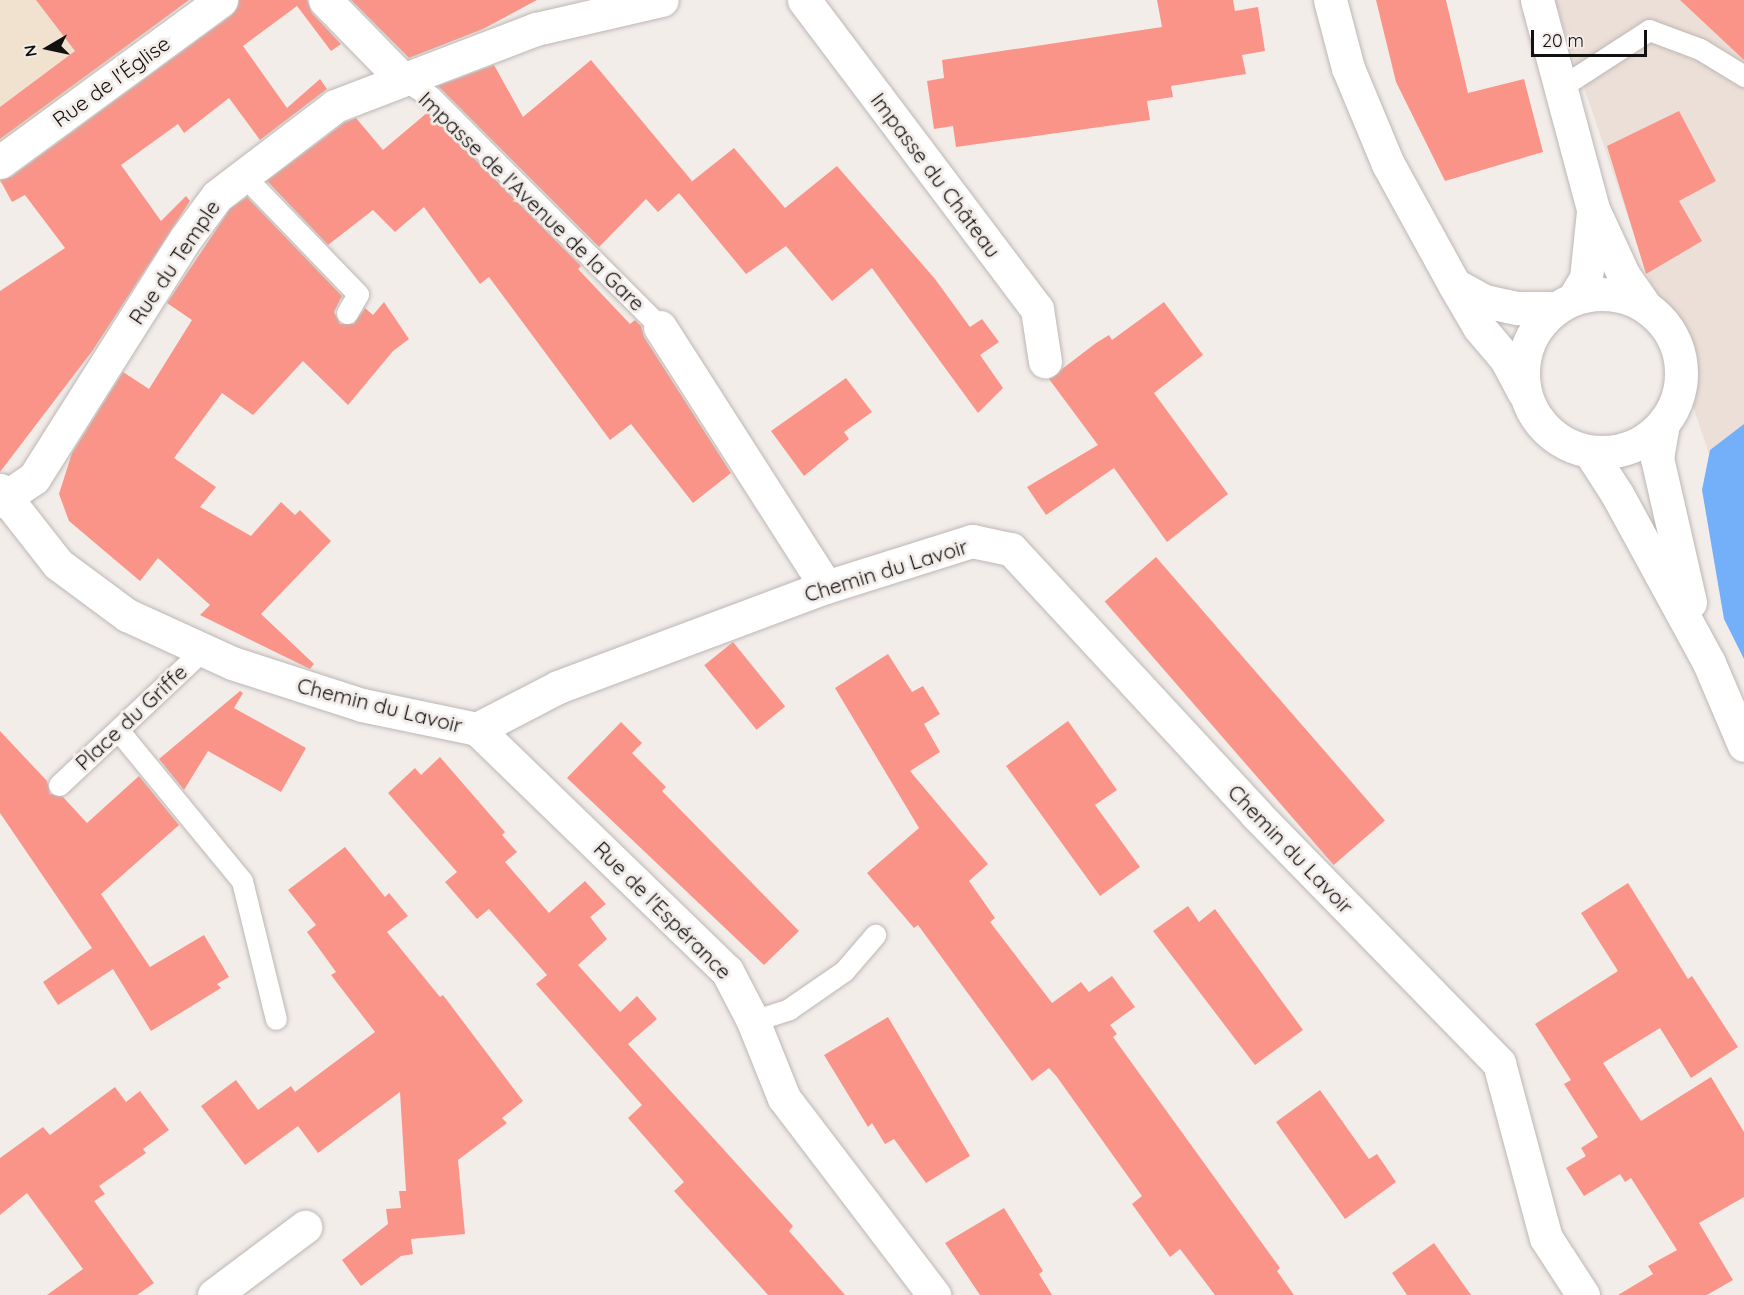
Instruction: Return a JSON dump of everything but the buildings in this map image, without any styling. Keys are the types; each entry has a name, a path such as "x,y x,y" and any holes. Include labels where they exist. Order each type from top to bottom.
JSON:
{"street":[{"name":"Rue de l'Église","path":"0,162 221,0"},
{"path":"325,0 401,78"},
{"name":"Rue du Temple","path":"1,497 34,478 186,238 217,196 335,106 401,78 536,29 662,0"},
{"name":"Impasse du Château","path":"804,0 1037,309 1045,361"},
{"path":"1330,0 1348,68 1388,164 1457,286 1526,395 1534,415 1551,434 1590,452 1622,450 1650,436 1663,424"},
{"path":"1537,0 1593,209 1624,276 1645,306 1663,323 1681,363 1679,389 1663,424 1657,458 1666,512 1709,663"},
{"path":"1526,395 1522,371 1529,341 1586,278 1593,209"},
{"path":"1457,286 1484,301 1518,308 1565,303 1610,294 1645,306"},
{"path":"660,327 826,587"},
{"path":"1590,452 1617,494 1709,663 1744,745"},
{"name":"Chemin du Lavoir","path":"1,497 58,564 127,615 232,663 362,705 477,729 558,687 826,587 972,541 1011,549 1256,814 1499,1064 1546,1238 1583,1295"},
{"name":"Rue de l'Espérance","path":"477,729 727,971 753,1021 784,1098 934,1295"},
{"path":"214,1295 305,1227"}],"lane":[{"path":"1561,87 1649,30 1701,49 1744,76"},
{"name":"Impasse de l'Avenue de la Gare","path":"401,78 430,96 660,327"},
{"path":"244,176 358,294 347,313"},
{"name":"Place du Griffe","path":"59,785 203,650"},
{"path":"118,730 242,881 276,1020"},
{"path":"753,1021 789,1010 844,971 875,936"}],"shaded area":[{"path":"0,0 189,0 0,144"},
{"path":"1554,0 1738,0 1744,6 1744,556"}],"water":[{"path":"1744,424 1744,659 1724,619 1702,490 1710,450"}]}
